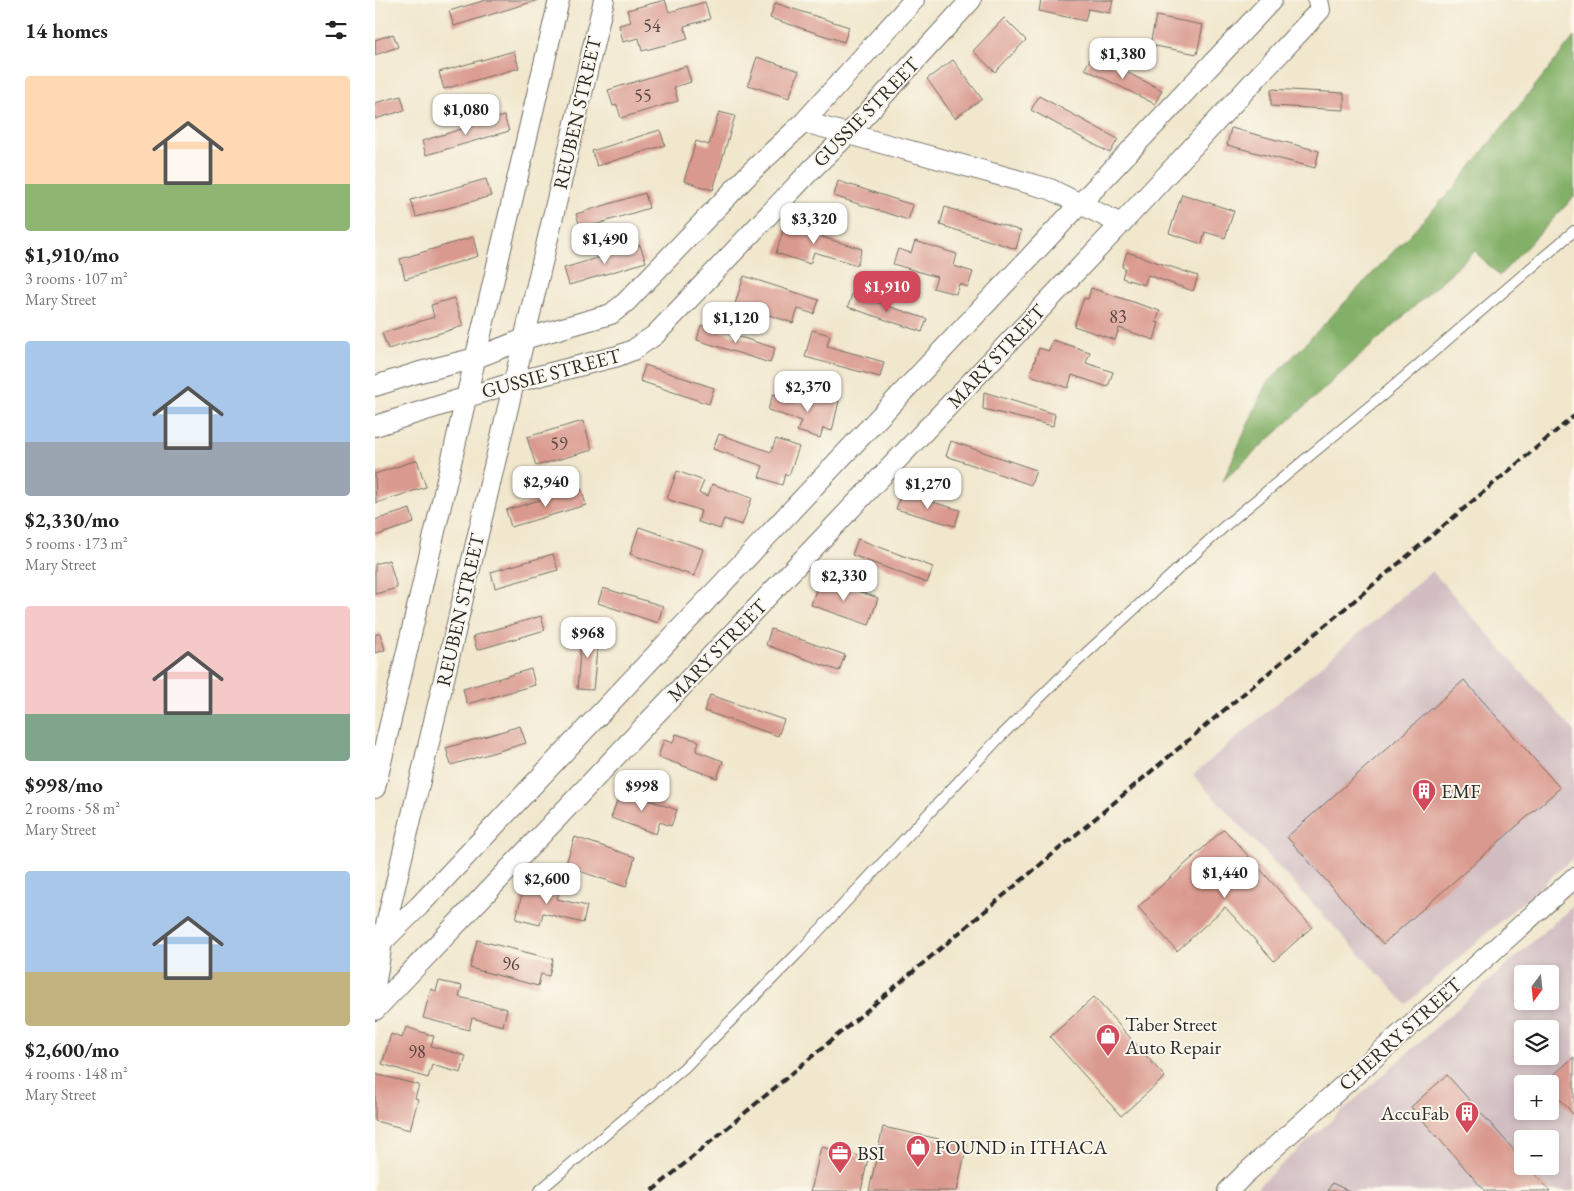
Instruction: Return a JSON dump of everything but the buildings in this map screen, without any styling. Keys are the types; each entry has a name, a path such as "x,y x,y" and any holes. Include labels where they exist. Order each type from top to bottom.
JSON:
{"street":[{"path":"375,788 559,0"},
{"name":"REUBEN STREET","path":"375,987 379,946 490,477 515,382 604,0"},
{"name":"GUSSIE STREET","path":"375,386 476,358 524,339 611,314 626,302 752,171 804,122 914,0"},
{"name":"GUSSIE STREET","path":"375,426 515,382 618,356 633,350 655,334 811,170 849,133 971,0"},
{"name":"MARY STREET","path":"379,946 844,456 1078,204 1272,0"},
{"name":"MARY STREET","path":"375,1010 1121,224 1320,10 1318,0"},
{"path":"804,122 1050,189 1121,224"},
{"name":"CHERRY STREET","path":"1228,1191 1246,1172 1574,878"}],"lane":[{"path":"539,1191 684,1068 799,952 1000,737 1077,662 1226,525 1389,390 1574,231"}],"shaded area":[{"path":"1432,571 1574,731 1574,857 1406,1004 1193,775"},
{"path":"1574,905 1574,1191 1254,1191 1262,1182"}],"green space":[{"path":"1574,37 1574,197 1499,276 1475,251 1223,481 1265,386 1453,189"}],"railway":[{"path":"652,1191 1574,416"}],"place":[{"name":"EMF","path":"1424,812"},
{"name":"Taber Street Auto Repair","path":"1108,1057"},
{"name":"AccuFab","path":"1467,1134"},
{"name":"FOUND in ITHACA","path":"918,1168"},
{"name":"BSI","path":"840,1174"}]}
